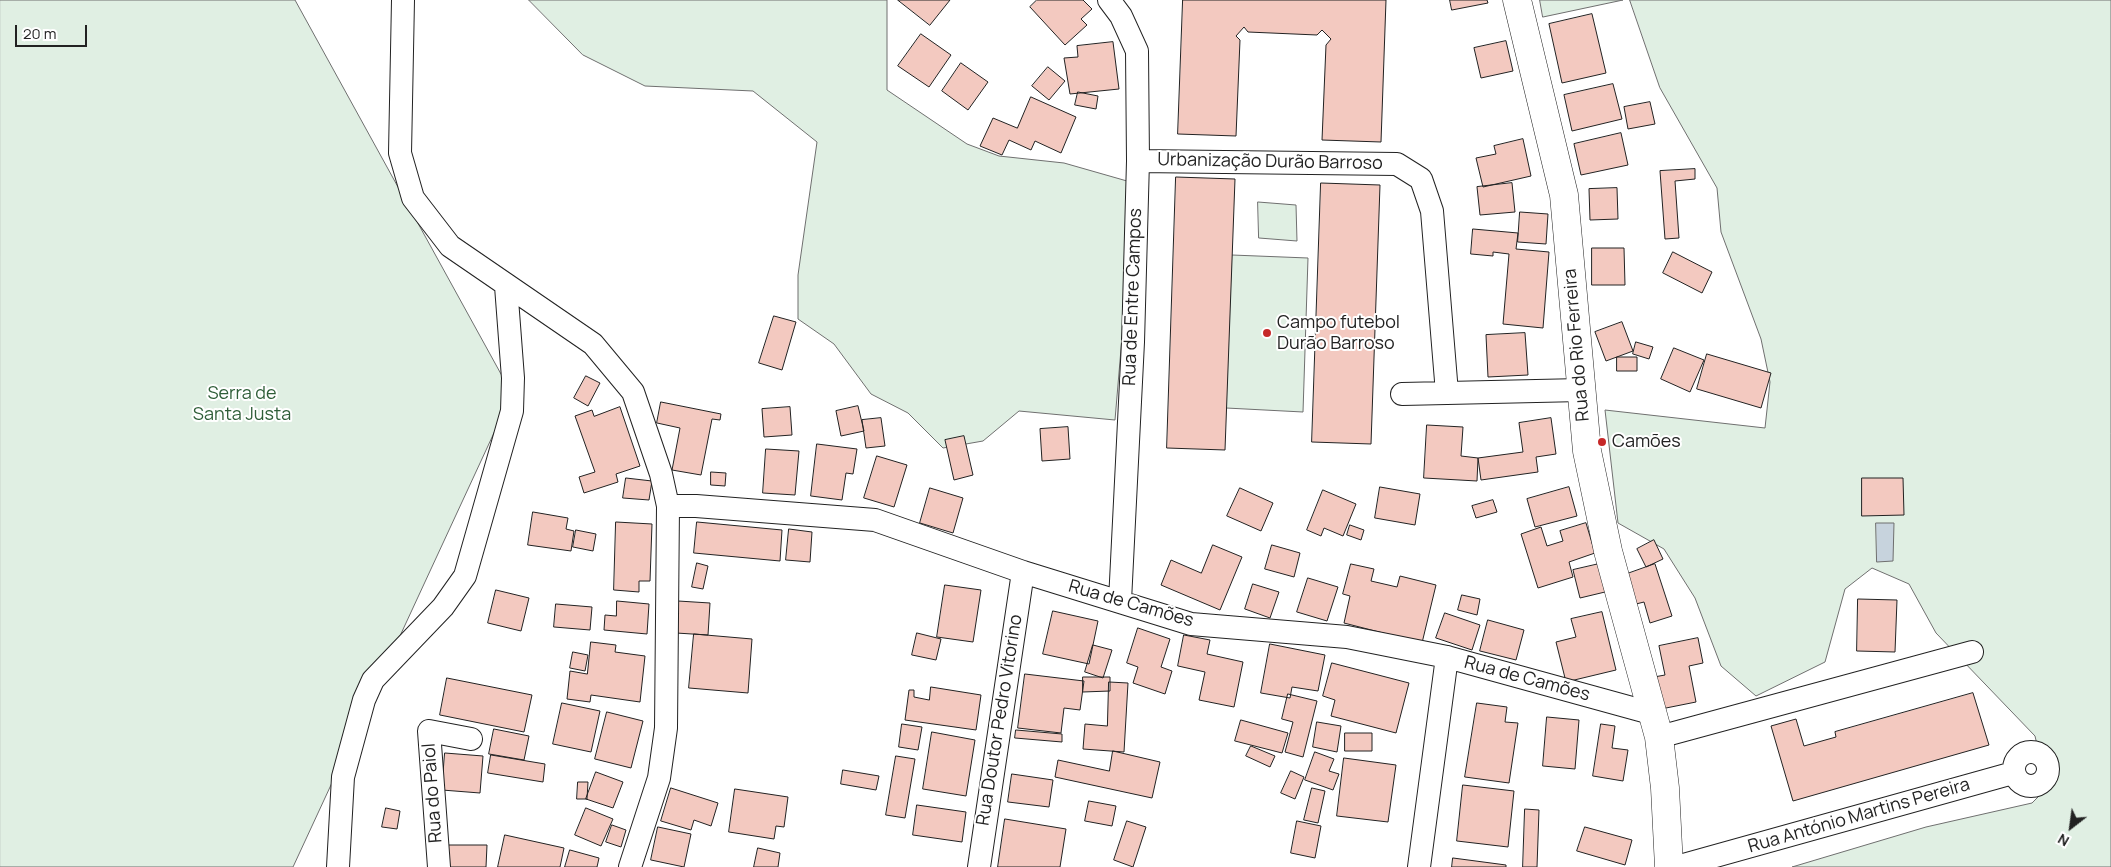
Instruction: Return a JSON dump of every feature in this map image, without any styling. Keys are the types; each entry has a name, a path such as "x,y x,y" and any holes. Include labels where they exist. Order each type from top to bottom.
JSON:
{"street":[{"path":"403,0 400,153 413,198 450,246 593,344 633,392 661,474 668,506 666,728 659,778 630,867"},
{"name":"Rua de Entre Campos","path":"1109,0 1121,16 1137,51 1138,161 1133,342 1120,602"},
{"name":"Rua do Rio Ferreira","path":"1516,0 1564,195 1587,451 1608,551 1656,725 1665,788 1669,867"},
{"name":"Urbanização Durão Barroso","path":"1138,161 1397,164 1421,179 1432,211 1448,393"},
{"path":"338,867 342,777 364,700 373,680 444,607 465,576 512,411 513,378 506,286"},
{"path":"1402,394 1581,390"},
{"name":"Rua de Camões","path":"668,506 696,506 875,520 1023,572 1191,624 1347,637 1447,656 1656,725"},
{"name":"Rua Doutor Pedro Vitorino","path":"979,867 1023,572"},
{"path":"1656,725 1972,652"},
{"path":"1419,867 1447,656"},
{"name":"Rua do Paiol","path":"439,867 428,731 471,739"},
{"name":"Rua António Martins Pereira","path":"1676,867 2014,773"}],"green space":[{"name":"Serra de Santa Justa","path":"0,0 295,0 512,394 293,867 0,867"},
{"path":"529,0 887,0 887,90 967,144 999,156 1064,163 1127,181 1127,278 1115,420 1019,411 983,441 943,448 908,413 871,394 834,344 798,319 798,275 817,142 753,91 645,86 583,55"},
{"path":"1540,0 1623,0 1543,17"},
{"path":"1630,0 2111,0 2111,867 1792,867 1926,827 2032,803 2047,788 2035,736 1936,633 1909,584 1872,568 1845,589 1825,662 1756,696 1721,666 1695,598 1664,549 1618,523 1605,410 1765,428 1770,382 1761,339 1721,232 1717,188 1660,88"},
{"path":"1258,202 1296,205 1297,241 1259,238"},
{"name":"Campo futebol Durão Barroso","path":"1232,255 1308,258 1303,412 1226,408"}],"shaded area":[{"path":"1876,523 1894,523 1893,561 1877,562"}],"building":[{"path":"898,0 950,0 930,25"},
{"path":"1037,0 1083,0 1092,9 1081,19 1087,25 1065,45 1030,7"},
{"path":"1183,0 1386,0 1381,142 1322,140 1326,45 1331,39 1322,30 1317,35 1248,32 1244,27 1236,36 1240,40 1236,136 1178,134"},
{"path":"1450,0 1487,0 1488,3 1452,10"},
{"path":"1592,14 1606,73 1562,83 1549,24"},
{"path":"921,34 951,55 929,87 898,66"},
{"path":"1506,41 1513,71 1481,78 1474,48"},
{"path":"1113,42 1119,89 1070,94 1064,58 1078,57 1077,46"},
{"path":"961,63 988,82 968,110 942,91"},
{"path":"1048,67 1065,81 1049,100 1032,86"},
{"path":"1613,84 1622,119 1572,131 1564,95"},
{"path":"1078,92 1098,96 1096,109 1075,105"},
{"path":"1031,97 1076,117 1061,153 1035,141 1031,150 1009,140 1002,155 980,146 993,118 1017,128"},
{"path":"1650,102 1655,124 1628,129 1624,107"},
{"path":"1621,133 1628,165 1581,175 1574,144"},
{"path":"1523,139 1531,176 1483,187 1476,158 1496,154 1494,146"},
{"path":"1695,169 1695,179 1675,181 1679,238 1665,239 1660,171"},
{"path":"1176,177 1235,179 1225,450 1167,448"},
{"path":"1321,183 1380,185 1371,444 1312,442"},
{"path":"1512,183 1515,212 1480,215 1477,187"},
{"path":"1617,188 1618,219 1590,220 1589,189"},
{"path":"1520,212 1548,214 1546,244 1518,242"},
{"path":"1473,229 1518,233 1516,249 1549,252 1543,328 1503,324 1509,254 1493,252 1493,256 1471,254"},
{"path":"1592,248 1624,248 1625,285 1592,285"},
{"path":"1673,252 1712,272 1702,293 1663,273"},
{"path":"774,316 796,322 782,370 759,363"},
{"path":"1622,322 1633,351 1606,361 1595,332"},
{"path":"1525,333 1528,375 1488,377 1486,335"},
{"path":"1636,342 1653,347 1649,359 1633,354"},
{"path":"1674,348 1704,360 1690,392 1661,379"},
{"path":"1707,354 1771,373 1761,408 1697,389"},
{"path":"1617,357 1637,357 1637,371 1617,371"},
{"path":"586,376 600,383 588,406 574,398"},
{"path":"661,402 721,414 720,420 712,419 701,475 672,470 680,428 657,423"},
{"path":"858,406 864,431 841,436 836,411"},
{"path":"620,407 640,466 616,474 618,482 584,493 579,477 595,472 575,416 592,410 594,416"},
{"path":"790,407 792,435 764,437 762,409"},
{"path":"881,418 885,446 866,448 862,420"},
{"path":"1551,418 1556,454 1536,457 1538,472 1481,480 1478,458 1523,452 1519,423"},
{"path":"1427,425 1463,427 1461,456 1478,458 1477,481 1424,478"},
{"path":"1068,427 1070,459 1042,461 1040,429"},
{"path":"964,436 973,475 954,480 945,440"},
{"path":"817,444 857,449 853,474 846,473 842,500 811,496"},
{"path":"766,449 799,451 795,495 763,493"},
{"path":"877,456 907,465 894,507 864,498"},
{"path":"711,472 726,473 725,486 711,485"},
{"path":"626,478 652,481 649,500 623,498"},
{"path":"1862,478 1903,478 1904,515 1862,516"},
{"path":"1380,487 1420,494 1415,525 1375,518"},
{"path":"1569,487 1577,516 1535,527 1527,499"},
{"path":"930,488 963,498 953,533 920,523"},
{"path":"1240,488 1273,503 1261,531 1227,516"},
{"path":"1323,490 1356,504 1343,536 1324,528 1321,536 1307,530"},
{"path":"1493,500 1497,512 1476,518 1472,506"},
{"path":"533,512 568,518 566,529 574,531 571,551 528,545"},
{"path":"616,522 652,524 650,581 639,581 639,592 614,590"},
{"path":"697,522 782,530 780,561 694,553"},
{"path":"1586,523 1595,553 1569,562 1573,577 1538,588 1521,534 1541,527 1547,546 1563,541 1560,531"},
{"path":"1350,525 1364,530 1361,540 1347,535"},
{"path":"789,529 812,532 810,562 786,560"},
{"path":"576,530 596,534 593,551 573,547"},
{"path":"1654,540 1663,559 1646,567 1637,549"},
{"path":"1213,545 1242,557 1220,610 1161,585 1171,560 1201,573"},
{"path":"1272,545 1300,553 1294,577 1265,569"},
{"path":"697,563 708,566 703,589 692,587"},
{"path":"1351,564 1374,569 1371,581 1397,587 1400,576 1436,585 1422,643 1344,623 1350,596 1343,594"},
{"path":"1599,564 1605,592 1580,598 1573,570"},
{"path":"1655,564 1672,616 1650,623 1644,602 1636,604 1627,574"},
{"path":"1308,578 1338,587 1327,621 1297,612"},
{"path":"1253,584 1279,592 1270,618 1245,609"},
{"path":"945,585 981,590 973,642 937,637"},
{"path":"496,590 529,598 521,631 488,623"},
{"path":"1462,595 1480,599 1477,615 1458,610"},
{"path":"1858,599 1897,600 1895,652 1857,651"},
{"path":"617,601 649,604 647,634 604,630 605,615 616,616"},
{"path":"678,601 710,603 708,635 676,633"},
{"path":"556,604 592,607 590,630 554,627"},
{"path":"1053,611 1098,621 1089,664 1043,654"},
{"path":"1602,612 1616,670 1566,682 1556,642 1576,637 1571,619"},
{"path":"1445,613 1480,625 1472,650 1436,638"},
{"path":"1488,620 1524,630 1516,660 1480,651"},
{"path":"1138,628 1170,639 1161,667 1172,671 1165,694 1133,683 1138,667 1127,663"},
{"path":"917,633 941,639 936,660 912,655"},
{"path":"694,634 752,639 748,693 689,688"},
{"path":"1184,635 1210,640 1207,654 1243,662 1234,707 1199,700 1205,672 1178,666"},
{"path":"1698,638 1703,663 1689,666 1696,702 1661,709 1654,677 1665,675 1659,646"},
{"path":"591,642 616,645 615,652 645,656 640,702 591,695 590,702 567,699 570,671 587,674"},
{"path":"1270,644 1325,655 1318,691 1292,687 1290,698 1261,693"},
{"path":"1093,645 1112,650 1103,678 1085,672"},
{"path":"573,652 588,655 585,671 570,668"},
{"path":"1332,663 1409,683 1396,733 1331,716 1335,700 1323,696"},
{"path":"1025,674 1084,681 1080,710 1064,708 1061,733 1018,728"},
{"path":"1083,677 1110,677 1110,691 1083,692"},
{"path":"447,678 532,695 524,732 440,715"},
{"path":"1109,682 1128,683 1124,752 1083,749 1085,724 1107,726"},
{"path":"931,687 981,695 976,730 905,720 909,690 914,690 914,697 929,700"},
{"path":"1973,693 1989,745 1793,801 1771,726 1796,719 1804,746 1836,737 1835,732"},
{"path":"1288,694 1317,701 1303,757 1285,752 1293,722 1282,719"},
{"path":"562,703 600,711 591,752 553,744"},
{"path":"1477,703 1507,707 1505,722 1518,723 1509,783 1465,777"},
{"path":"607,712 643,721 631,768 595,759"},
{"path":"1547,717 1579,720 1575,769 1543,766"},
{"path":"1241,720 1288,733 1282,753 1235,741"},
{"path":"1317,722 1341,726 1337,752 1313,747"},
{"path":"902,724 922,727 918,750 899,747"},
{"path":"1601,724 1615,726 1612,748 1628,750 1623,781 1593,776"},
{"path":"494,729 529,736 524,760 489,754"},
{"path":"1016,730 1062,734 1062,742 1015,738"},
{"path":"932,732 975,740 966,796 923,789"},
{"path":"1345,733 1372,733 1372,751 1345,751"},
{"path":"1251,746 1275,756 1270,767 1246,756"},
{"path":"1113,751 1160,762 1152,798 1055,777 1058,760 1109,771"},
{"path":"1315,752 1334,759 1329,771 1339,774 1333,790 1305,780"},
{"path":"445,753 483,756 480,793 442,790"},
{"path":"491,755 545,764 543,782 488,773"},
{"path":"896,756 915,759 905,818 886,815"},
{"path":"1344,758 1396,765 1388,822 1337,816"},
{"path":"843,770 879,776 876,790 841,784"},
{"path":"1291,771 1304,777 1295,799 1281,793"},
{"path":"596,772 623,782 613,808 586,799"},
{"path":"1012,774 1053,780 1049,807 1008,802"},
{"path":"578,782 588,782 587,799 577,799"},
{"path":"1463,785 1514,791 1508,847 1457,841"},
{"path":"671,788 718,803 711,826 694,820 691,830 661,821"},
{"path":"1312,788 1325,791 1318,823 1304,820"},
{"path":"735,789 788,797 784,827 776,826 774,839 729,832"},
{"path":"1089,801 1116,806 1112,826 1085,821"},
{"path":"917,805 966,812 962,842 913,835"},
{"path":"386,808 400,811 397,829 382,827"},
{"path":"586,808 613,819 601,846 575,835"},
{"path":"1525,809 1539,810 1537,867 1523,867"},
{"path":"1005,819 1066,829 1060,867 998,867"},
{"path":"1127,821 1146,827 1133,867 1114,860"},
{"path":"1297,821 1321,826 1315,858 1291,853"},
{"path":"612,825 626,830 621,847 606,842"},
{"path":"658,827 691,834 684,867 651,860"},
{"path":"1585,827 1632,840 1625,865 1577,851"},
{"path":"505,835 564,848 560,867 498,867"},
{"path":"449,845 487,845 486,867 448,867"},
{"path":"758,848 780,853 778,867 754,867"},
{"path":"570,850 599,858 597,867 565,867"},
{"path":"1453,858 1506,865 1506,867 1452,867"}],"place":[{"name":"Campo futebol Durão Barroso","path":"1267,333"},
{"name":"Camões","path":"1602,442"}]}
